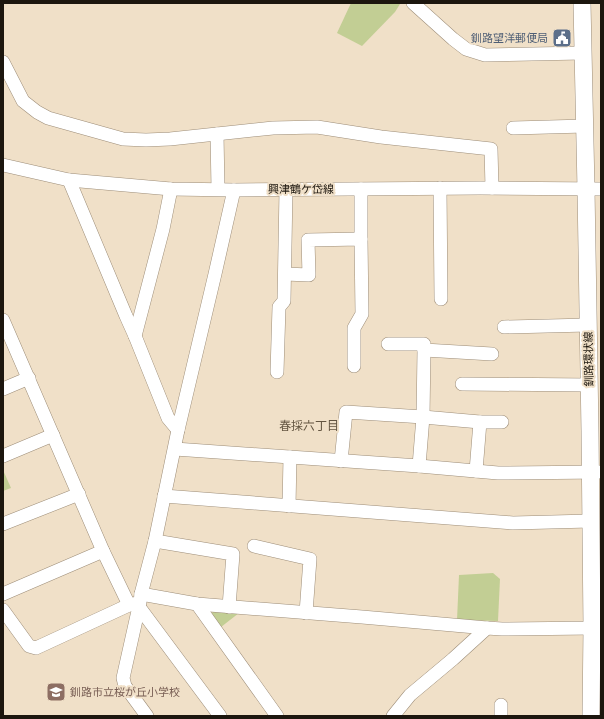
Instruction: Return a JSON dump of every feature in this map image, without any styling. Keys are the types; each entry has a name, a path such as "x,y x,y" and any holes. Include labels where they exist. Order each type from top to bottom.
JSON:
{"main road":[{"name":"釧路環状線","path":"582,3 585,126 594,189 588,325 589,385 595,472 590,521 596,627 591,716"}],"street":[{"path":"413,3 466,49 485,55 582,52"},
{"path":"3,62 23,101 37,112 48,118 122,139 162,139 273,128 317,128 381,137 491,149 492,188"},
{"path":"513,128 585,126"},
{"path":"217,134 218,189"},
{"name":"興津鶴ケ岱線","path":"3,165 69,180 171,189 594,189"},
{"path":"69,180 126,316 136,336 168,418 178,430"},
{"path":"440,188 441,299"},
{"path":"136,336 163,229 171,189"},
{"path":"354,366 354,328 362,314 361,189"},
{"path":"147,716 125,686 123,678 137,602 155,541 178,430 234,190"},
{"path":"276,372 280,307 284,301 286,190"},
{"path":"285,274 309,275 308,240 361,240"},
{"path":"3,320 103,551 137,602 220,716"},
{"path":"504,326 588,325"},
{"path":"388,344 424,344 424,417 419,466"},
{"path":"424,350 492,354"},
{"path":"3,389 29,378"},
{"path":"462,384 589,385"},
{"path":"341,461 346,412 480,422 502,422"},
{"path":"476,471 480,422"},
{"path":"3,456 53,435"},
{"path":"175,449 498,473 595,472"},
{"path":"288,506 290,457"},
{"path":"3,524 79,494"},
{"path":"164,496 513,523 590,521"},
{"path":"155,541 233,554 229,607"},
{"path":"254,546 310,559 306,613"},
{"path":"3,594 103,551"},
{"path":"3,610 29,646 36,648 137,602 197,604 487,628 509,629 596,627"},
{"path":"197,604 277,716"},
{"path":"393,716 410,695 487,628"}],"green space":[{"path":"351,3 400,4 395,12 362,46 337,33"},
{"path":"3,470 11,488 3,491"},
{"path":"493,573 500,579 498,621 457,620 459,575"},
{"path":"214,609 239,613 221,627 211,615"}],"place":[{"name":"釧路望洋郵便局","path":"562,38"},
{"name":"釧路市立桜が丘小学校","path":"56,692"}],"district":[{"name":"春採六丁目","path":"309,426"}]}
